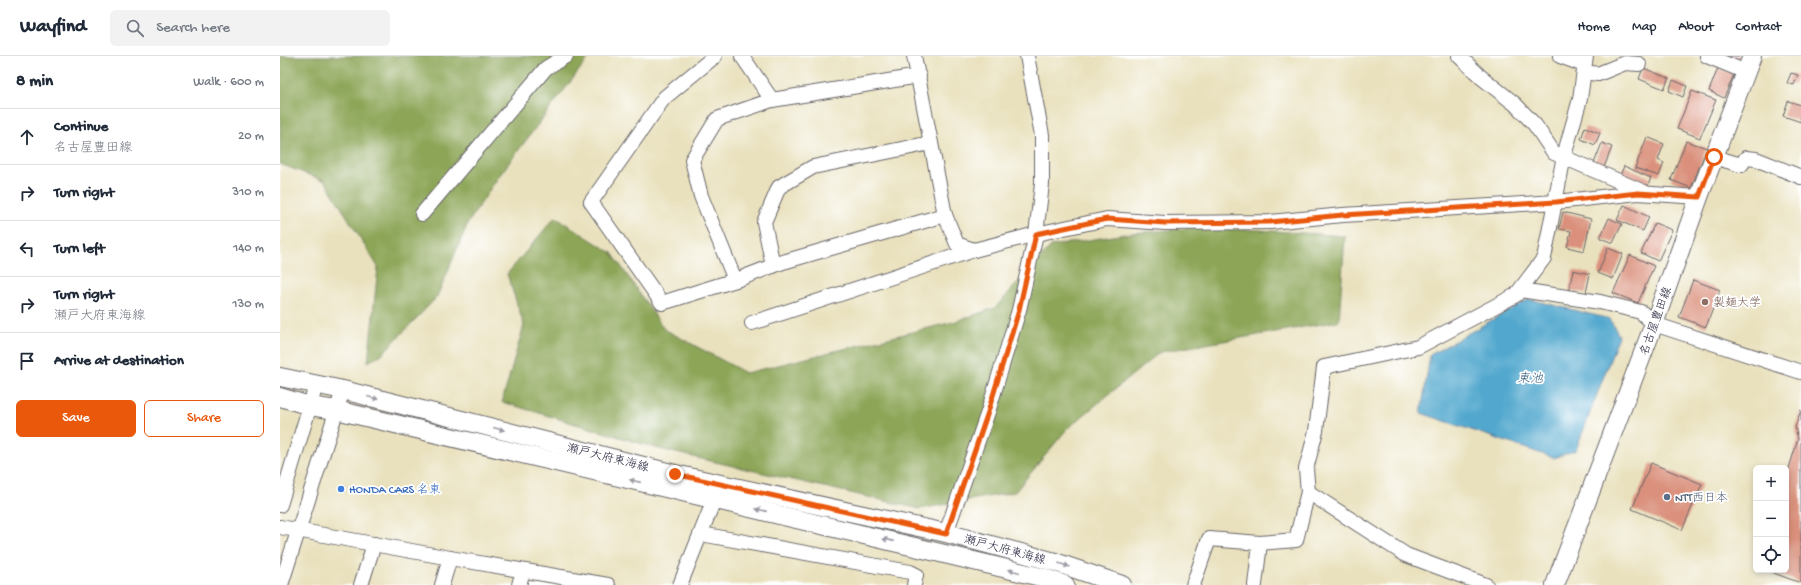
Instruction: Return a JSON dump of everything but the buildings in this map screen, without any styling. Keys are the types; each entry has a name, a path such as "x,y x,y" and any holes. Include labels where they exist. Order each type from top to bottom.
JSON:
{"main road":[{"name":"名古屋豊田線","path":"1556,585 1654,324 1699,197 1749,64"},
{"name":"瀬戸大府東海線","path":"280,377 343,390 675,474 946,534 1056,562 1122,585"},
{"name":"瀬戸大府東海線","path":"280,397 310,406 336,410 951,555 1045,578 1065,585"}],"street":[{"path":"422,214 546,68 566,56"},
{"path":"715,56 664,98 591,202 662,303 736,280 774,266 945,215"},
{"path":"742,56 772,100"},
{"path":"914,56 945,215 957,244 974,250"},
{"path":"946,534 988,412 1017,317 1036,234 1042,184 1042,135 1028,56"},
{"path":"1459,56 1515,104 1535,125 1554,153 1564,156 1649,194"},
{"path":"1560,56 1585,65 1598,74 1625,63 1639,64"},
{"path":"1706,56 1749,64"},
{"path":"1193,585 1209,539 1260,544 1296,540 1308,492 1306,469 1316,431 1324,367 1418,347 1516,295 1520,290 1544,258 1564,156 1580,100 1585,65"},
{"path":"736,280 701,196 692,160 717,119 772,100 918,76"},
{"path":"774,266 764,222 779,187 813,167 931,143"},
{"path":"1714,157 1742,165 1746,158 1756,159 1801,177"},
{"path":"752,322 974,250 1036,234 1107,219 1165,223 1270,222 1343,215 1556,202 1638,193 1699,197"},
{"path":"1520,290 1600,302 1641,312 1654,324 1801,372"},
{"path":"280,505 316,385"},
{"path":"281,585 343,390"},
{"path":"1308,492 1406,555 1486,585"},
{"path":"680,585 714,500"},
{"path":"280,527 603,585"},
{"path":"701,534 910,572 916,575 914,585"},
{"path":"361,585 374,544"},
{"path":"1255,585 1260,544"},
{"path":"442,585 450,558"},
{"path":"519,585 523,571"}],"green space":[{"path":"280,56 590,56 499,176 468,223 437,297 382,354 368,362 378,267 325,181 280,164"},
{"path":"555,217 612,253 664,329 746,373 953,322 995,308 1051,246 1132,233 1192,228 1260,230 1345,236 1339,321 1160,352 1067,429 1015,492 920,509 663,450 502,402 524,325 507,274"}],"water":[{"name":"東池","path":"1529,299 1610,319 1619,336 1576,450 1554,458 1421,413 1430,355"}],"place":[{"name":"製麺大学","path":"1705,302"},
{"name":"HONDA CARS 名東","path":"341,489"},
{"name":"NTT西日本","path":"1667,497"}],"route":[{"path":"675,474 946,534 988,412 1019,310 1036,234 1107,219 1165,223 1270,222 1343,215 1556,202 1638,193 1699,197 1714,157"}]}
